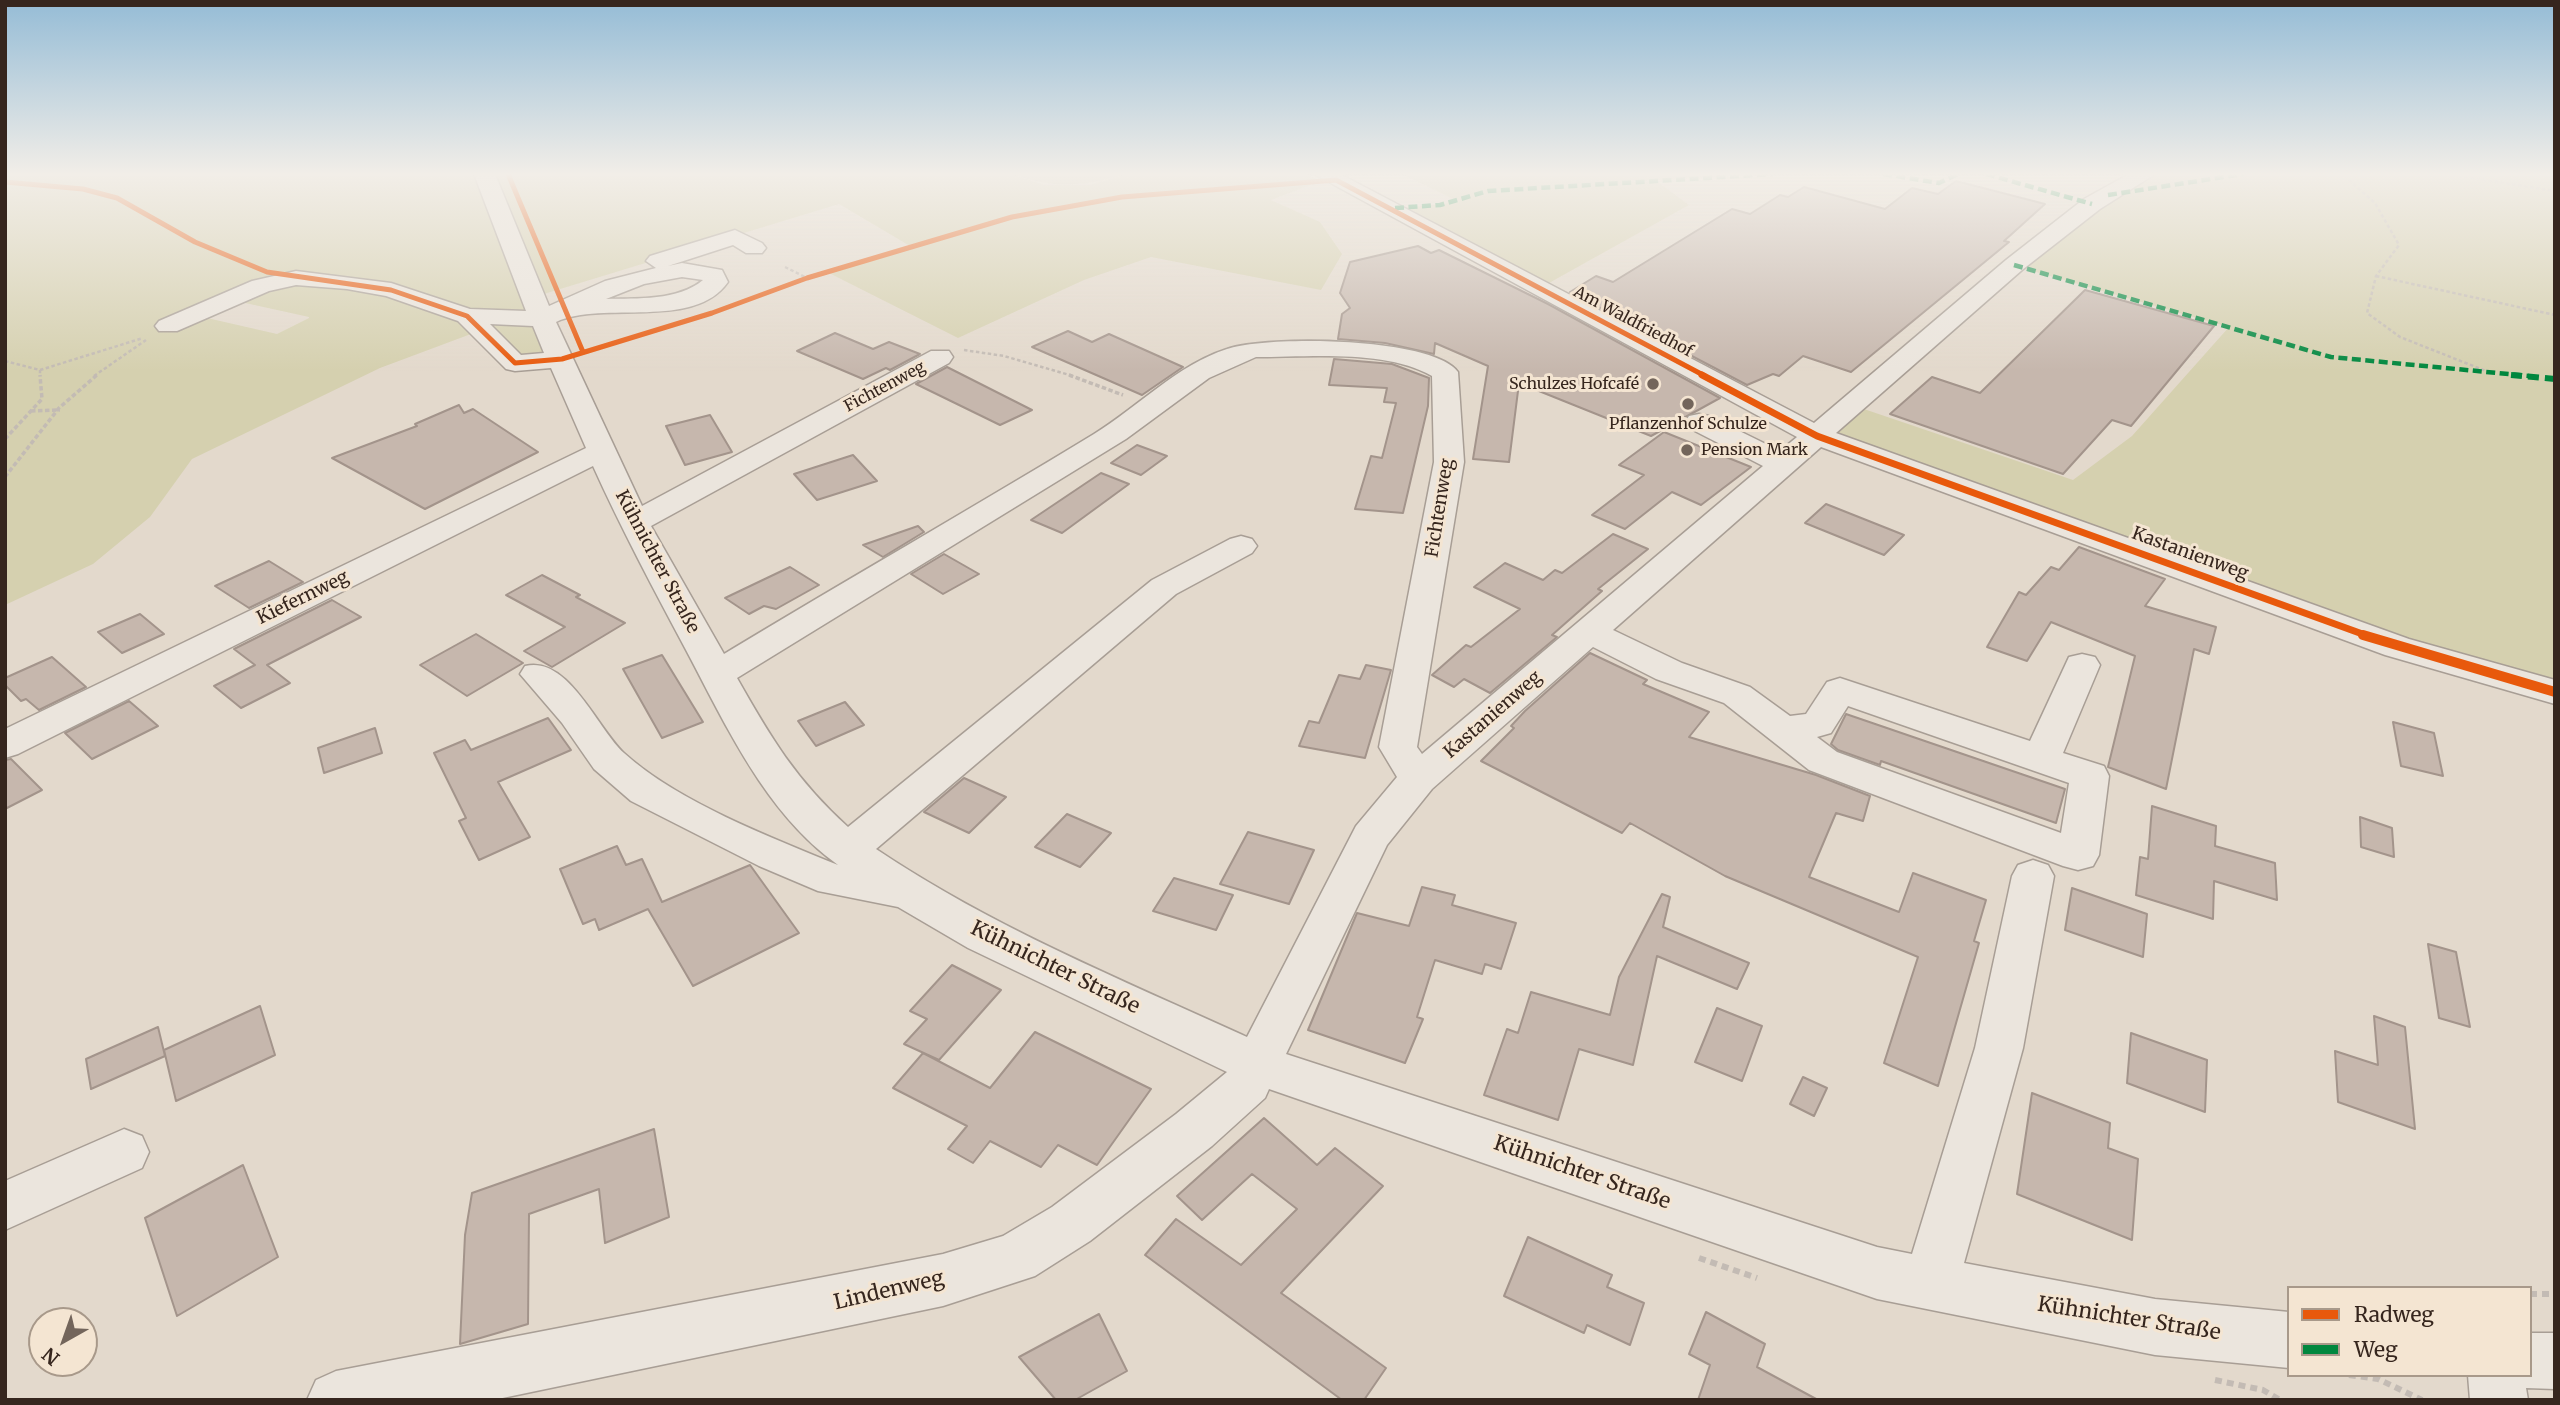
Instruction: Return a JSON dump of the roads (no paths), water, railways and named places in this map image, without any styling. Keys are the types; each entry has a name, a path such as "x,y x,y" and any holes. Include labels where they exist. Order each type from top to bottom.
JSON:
{"street":[{"name":"Kühnichter Straße","path":"514,240 546,309 562,359 601,452 634,523 763,758 806,812 847,850 911,894 983,936 1259,1065 1877,1273 2155,1327 2287,1340"},
{"path":"546,309 728,240"},
{"path":"739,240 754,248"},
{"name":"Am Waldfriedhof","path":"1447,240 1817,436"},
{"name":"Kastanienweg","path":"1259,1065 1370,837 1418,779 2047,240"},
{"path":"169,326 261,286 296,278 347,282 391,290 467,316 680,300 710,290 716,282 714,275 699,271 664,272 546,309"},
{"path":"467,316 515,363 562,359"},
{"name":"Fichtenweg","path":"717,674 804,618 1118,431 1215,364 1237,353 1255,349 1391,354 1429,362 1446,372 1449,462 1398,747 1418,779"},
{"name":"Fichtenweg","path":"634,523 940,358"},
{"path":"1699,422 1784,465"},
{"name":"Kastanienweg","path":"1817,436 2397,647 2555,692"},
{"name":"Kiefernweg","path":"5,745 552,473 601,452"},
{"path":"847,850 1164,587 1241,546"},
{"path":"1589,632 1669,671 1737,695 1823,761 2078,855 2090,776 1840,690 1818,724 1784,730"},
{"path":"2041,759 2082,665"},
{"name":"Kühnichter Straße","path":"538,674 575,714 608,760 645,791 764,850 833,880 911,894"},
{"path":"1934,1286 1939,1249 1999,1048 2033,876"},
{"name":"Lindenweg","path":"336,1400 453,1389 943,1280 1016,1258 1071,1224 1194,1130 1234,1097 1259,1065"},
{"path":"5,1206 124,1152"},
{"path":"2532,1362 2555,1362"},
{"path":"2496,1377 2499,1400"}],"place":[{"name":"Schulzes Hofcafé","path":"1653,384"},
{"name":"Pflanzenhof Schulze","path":"1688,404"},
{"name":"Pension Mark","path":"1687,450"}]}
